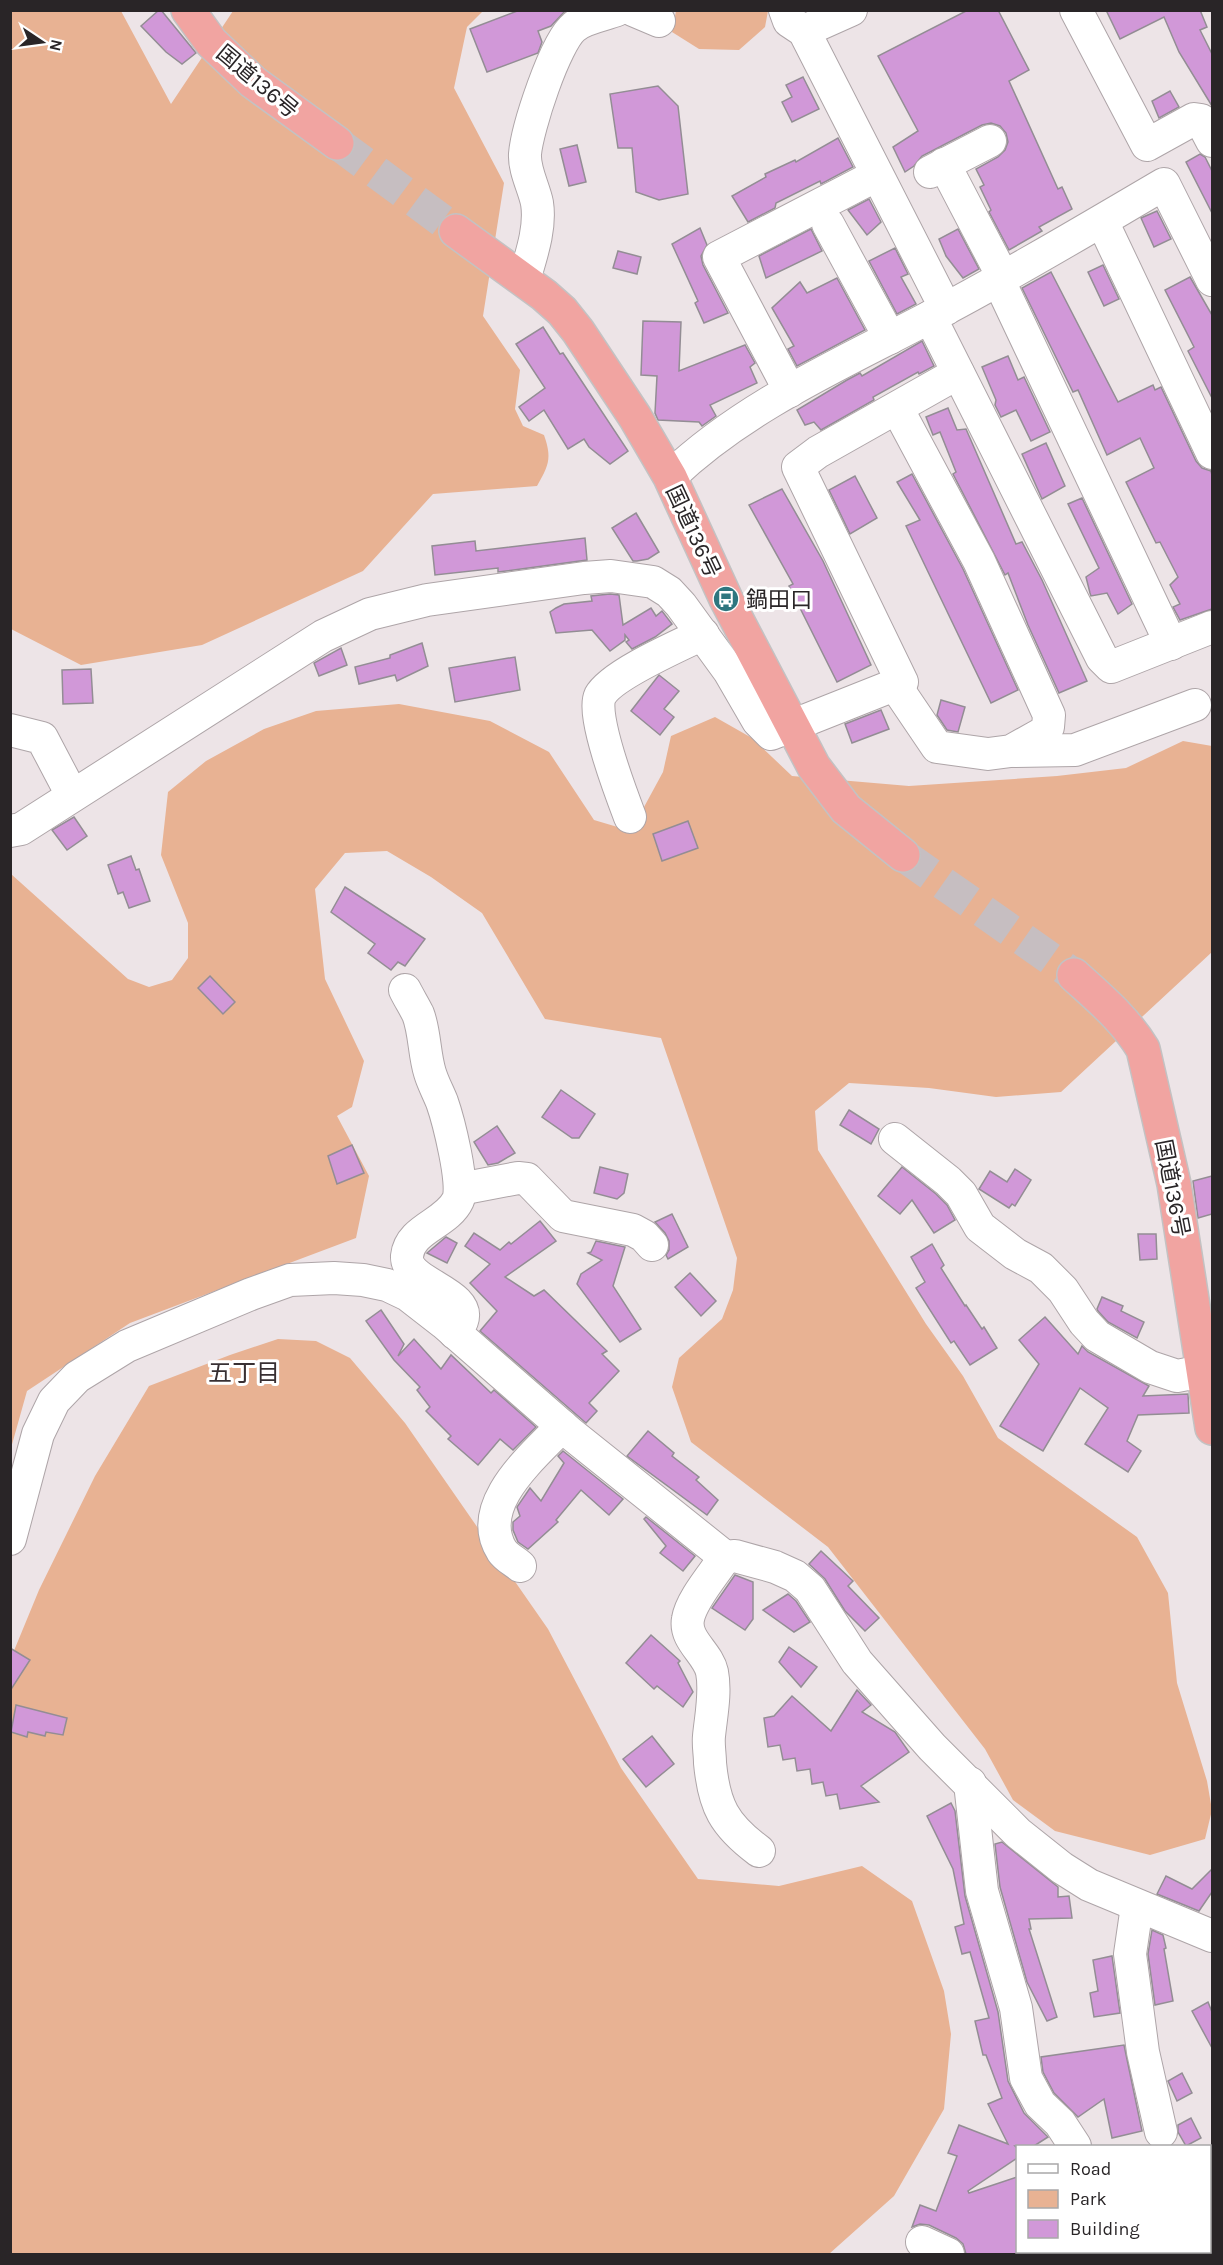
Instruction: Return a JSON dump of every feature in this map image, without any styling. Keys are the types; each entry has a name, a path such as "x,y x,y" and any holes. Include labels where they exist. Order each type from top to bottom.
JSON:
{"highway":[{"name":"国道136号","path":"188,10 211,42 253,82 337,143"},
{"name":"国道136号","path":"456,231 524,280 562,311 578,331 635,417 670,477 726,599 814,767 846,809 903,855"},
{"name":"国道136号","path":"1074,975 1113,1011 1134,1034 1143,1049 1174,1184 1212,1428"}],"street":[{"path":"524,280 533,250 537,205 525,156 531,125 543,87 566,36 575,26 617,10"},
{"path":"851,10 795,21 877,175 938,313 958,373 1102,658 1111,667 1212,627"},
{"path":"1076,10 1146,145 1194,119 1201,120 1211,134"},
{"path":"990,141 937,168 1001,278 1170,644"},
{"path":"790,391 719,257 877,175"},
{"path":"670,477 695,453 730,426 790,391 1001,278 1164,184 1212,280"},
{"path":"1102,221 1212,453"},
{"path":"828,224 890,338"},
{"path":"10,831 21,829 323,636 370,614 427,600 611,576 653,582 669,592 703,634 729,671 758,721 771,734 902,682 798,467 818,452 958,373"},
{"path":"897,408 979,561 1049,715 1045,732 1011,752"},
{"path":"630,817 606,748 598,707 600,696 613,683 645,662 703,634"},
{"path":"895,685 937,747 988,754 1075,750 1195,705"},
{"path":"10,730 42,738 72,795"},
{"path":"405,990 418,1016 429,1072 442,1104 450,1133 460,1189 458,1200 453,1208 410,1242 407,1258 410,1269 454,1299 462,1309 463,1319 455,1333"},
{"path":"895,1139 961,1194 980,1227 1015,1254 1041,1268 1063,1290 1084,1322 1097,1336 1150,1367 1177,1376 1203,1371"},
{"path":"460,1189 518,1178 527,1179 563,1216 633,1230 644,1236 652,1245"},
{"path":"10,1539 38,1434 54,1401 77,1377 127,1346 290,1280 334,1278 363,1280 387,1285 408,1295 562,1426 725,1557 735,1556 775,1567 795,1576 810,1589 857,1662 932,1747 1018,1833 1062,1868 1089,1885 1212,1936"},
{"path":"520,1566 503,1553 496,1539 498,1505 506,1487 562,1426"},
{"path":"725,1557 691,1608 687,1622 689,1635 708,1662 712,1673 712,1708 708,1740 712,1790 726,1821 739,1836 759,1851"},
{"path":"970,1783 982,1891 1016,2008 1026,2078 1040,2104 1060,2124 1074,2145"},
{"path":"1137,1906 1130,1954 1143,2052 1161,2132"}],"green space":[{"path":"10,11 121,11 171,104 233,11 483,11 467,27 454,88 504,183 483,316 520,370 515,409 523,426 544,435 548,461 537,486 433,494 363,571 202,645 81,665 11,629"},
{"path":"676,11 768,11 765,27 739,50 699,49 672,32"},
{"path":"399,704 490,721 549,752 594,820 631,831 663,772 671,736 715,717 752,738 792,776 909,786 1057,776 1126,768 1183,741 1212,746 1212,952 1061,1092 996,1097 929,1088 849,1083 815,1111 818,1150 926,1324 963,1376 998,1438 1137,1537 1168,1593 1177,1683 1207,1781 1212,1810 1205,1839 1150,1855 1055,1831 1013,1800 985,1749 828,1547 691,1442 672,1387 679,1358 722,1319 733,1290 737,1258 661,1038 545,1019 482,913 431,877 387,851 345,853 315,889 325,979 364,1061 352,1107 337,1116 369,1176 356,1238 130,1323 27,1391 11,1448 11,874 128,979 149,987 172,980 188,958 188,923 161,855 168,792 206,761 264,729 316,711"},
{"path":"278,1339 316,1341 350,1358 405,1423 548,1629 621,1768 698,1879 779,1886 862,1866 912,1901 944,1991 951,2034 944,2109 894,2196 829,2254 11,2254 11,1658 39,1590 95,1476 149,1386"}],"building":[{"path":"159,10 196,53 182,64 166,52 141,26"},
{"path":"520,10 566,10 551,26 538,31 542,42 538,53 487,72 470,29"},
{"path":"968,10 998,10 1029,70 1009,81 1058,189 1062,187 1072,209 1039,227 1042,231 1009,250 989,212 991,210 980,187 984,185 976,169 998,157 1005,150 1008,142 1006,133 1000,126 991,123 982,125 922,156 905,172 893,147 918,131 878,56"},
{"path":"1106,10 1200,10 1207,27 1200,30 1212,54 1212,106 1179,52 1164,17 1120,39"},
{"path":"803,77 819,109 792,122 782,102 792,97 786,85"},
{"path":"658,86 678,106 688,194 659,200 636,192 632,148 618,148 610,94"},
{"path":"1170,91 1179,107 1159,118 1152,101"},
{"path":"838,138 853,167 821,184 820,181 776,203 775,208 748,222 732,196 766,177 765,174 795,160 796,162"},
{"path":"577,145 586,182 569,186 560,149"},
{"path":"1200,154 1205,157 1212,171 1212,213 1186,162"},
{"path":"869,199 881,222 867,235 848,210"},
{"path":"1157,211 1171,239 1154,247 1141,218"},
{"path":"700,228 707,245 701,256 703,265 728,313 704,323 695,303 698,301 672,244"},
{"path":"811,229 822,251 766,278 759,256"},
{"path":"958,229 979,269 963,278 946,256 939,239"},
{"path":"895,248 908,274 901,277 916,304 897,314 869,261"},
{"path":"618,251 641,257 637,274 613,268"},
{"path":"1103,265 1119,299 1104,306 1088,272"},
{"path":"1051,272 1118,402 1153,385 1155,390 1161,387 1196,461 1202,468 1211,471 1212,609 1180,620 1173,607 1180,604 1170,585 1178,577 1160,542 1156,543 1126,482 1154,468 1140,438 1107,455 1078,390 1073,392 1022,288"},
{"path":"1190,277 1212,315 1212,398 1188,351 1194,347 1165,290"},
{"path":"837,278 865,330 797,366 788,349 794,346 772,308 800,282 807,293"},
{"path":"643,321 681,322 679,371 745,345 755,363 750,367 757,383 710,405 716,416 702,426 699,422 658,420 655,413 657,376 641,375"},
{"path":"543,327 628,451 610,464 589,447 584,439 568,449 544,410 529,421 519,407 545,388 516,344"},
{"path":"922,341 934,366 919,374 918,372 873,397 874,400 821,430 814,422 805,425 797,410 847,380 860,373 862,376"},
{"path":"1008,356 1018,380 1024,377 1050,432 1031,441 1016,410 1001,417 982,367"},
{"path":"948,408 957,430 966,429 1016,544 1022,542 1042,580 1087,681 1059,693 1028,625 1008,573 1005,575 953,474 956,472 940,432 933,435 926,417"},
{"path":"1046,443 1065,486 1042,499 1022,454"},
{"path":"912,474 963,569 1018,690 991,703 906,526 920,520 897,482"},
{"path":"855,476 877,518 850,534 829,490"},
{"path":"782,489 823,561 871,665 837,682 789,586 793,584 749,505"},
{"path":"1082,498 1132,604 1118,614 1107,593 1091,596 1090,593 1086,577 1099,568 1068,504"},
{"path":"636,513 659,552 648,559 633,561 612,528"},
{"path":"585,538 587,560 498,572 498,568 435,575 432,546 475,541 476,551"},
{"path":"619,595 623,625 651,608 656,616 662,611 672,624 655,637 632,649 626,642 629,640 625,635 625,640 610,651 592,630 556,633 550,612 564,604 592,601 591,596"},
{"path":"422,643 428,666 397,681 395,675 359,684 355,667 390,658 390,655"},
{"path":"341,648 347,665 319,676 314,663"},
{"path":"515,657 520,690 455,702 449,668"},
{"path":"91,669 93,703 63,704 62,670"},
{"path":"659,675 679,691 664,709 674,717 660,735 631,711"},
{"path":"941,700 965,707 958,732 947,730 937,715"},
{"path":"881,710 889,729 852,743 845,724"},
{"path":"74,817 87,836 67,850 52,830"},
{"path":"688,821 698,848 662,861 653,834"},
{"path":"131,856 136,870 139,869 150,901 129,908 123,892 118,894 108,865"},
{"path":"345,887 425,939 405,966 398,962 391,970 368,953 375,944 331,912"},
{"path":"210,976 235,1002 223,1014 198,988"},
{"path":"561,1090 595,1114 579,1138 572,1138 542,1117"},
{"path":"849,1110 879,1129 871,1144 840,1125"},
{"path":"497,1126 515,1153 498,1163 488,1165 474,1142"},
{"path":"352,1145 364,1173 337,1184 328,1156"},
{"path":"600,1167 628,1174 624,1193 617,1199 594,1193"},
{"path":"902,1167 947,1205 955,1220 934,1233 912,1200 900,1214 878,1196"},
{"path":"1015,1169 1031,1180 1015,1206 1012,1204 1009,1208 979,1189 990,1171 1007,1182"},
{"path":"1212,1176 1212,1214 1198,1218 1193,1181"},
{"path":"672,1214 688,1247 668,1259 666,1255 669,1250 669,1241 655,1222"},
{"path":"540,1221 556,1241 505,1277 534,1296 544,1290 607,1351 602,1354 619,1371 589,1403 597,1411 586,1423 480,1331 497,1311 470,1283 490,1264 465,1246 474,1233 500,1250"},
{"path":"1138,1234 1156,1234 1157,1259 1140,1260"},
{"path":"446,1237 457,1243 447,1263 427,1253"},
{"path":"596,1241 625,1247 613,1286 641,1329 620,1342 577,1284 581,1274 602,1260 588,1253 591,1252"},
{"path":"932,1244 944,1265 941,1268 965,1306 982,1329 984,1327 997,1348 970,1365 954,1341 951,1343 916,1288 925,1282 911,1257"},
{"path":"690,1273 716,1301 701,1316 675,1287"},
{"path":"1102,1297 1123,1306 1121,1311 1144,1322 1137,1338 1108,1322 1098,1311"},
{"path":"381,1310 404,1344 398,1356 414,1339 441,1369 451,1355 491,1393 494,1390 536,1427 513,1450 500,1439 478,1465 448,1439 451,1436 426,1411 430,1407 417,1390 420,1387 394,1360 366,1321"},
{"path":"1045,1317 1078,1354 1082,1346 1088,1352 1149,1386 1143,1396 1188,1394 1189,1413 1138,1415 1127,1441 1141,1451 1128,1472 1085,1444 1108,1408 1080,1388 1043,1451 1000,1426 1039,1364 1019,1340"},
{"path":"648,1431 674,1453 672,1456 699,1477 696,1480 718,1500 707,1515 627,1456"},
{"path":"563,1451 623,1499 609,1515 581,1490 556,1520 558,1522 528,1549 518,1542 513,1530 513,1522 520,1516 517,1507 530,1488 541,1501 564,1463 558,1456"},
{"path":"646,1517 695,1556 683,1571 660,1553 666,1546 644,1519"},
{"path":"821,1551 853,1581 848,1586 879,1618 865,1631 845,1611 825,1579 809,1564"},
{"path":"735,1575 753,1582 753,1619 745,1630 712,1608"},
{"path":"788,1594 796,1601 810,1622 794,1632 763,1610"},
{"path":"651,1635 680,1661 678,1663 693,1692 683,1707 657,1686 654,1689 626,1663"},
{"path":"789,1647 817,1667 801,1687 779,1662"},
{"path":"10,1648 30,1660 10,1691"},
{"path":"857,1690 871,1705 862,1712 895,1732 909,1752 861,1786 879,1802 840,1809 837,1794 826,1796 823,1782 812,1784 810,1769 797,1771 795,1758 783,1760 780,1745 768,1747 764,1718 774,1716 792,1696 831,1731"},
{"path":"16,1705 67,1718 63,1735 46,1732 45,1736 28,1732 27,1737 11,1732"},
{"path":"652,1736 674,1764 646,1787 623,1759"},
{"path":"951,1803 955,1811 965,1896 998,2012 1008,2081 1024,2113 1048,2137 1036,2145 1016,2145 1016,2159 968,2191 969,2193 1016,2177 1017,2254 966,2254 963,2244 956,2238 929,2225 920,2224 912,2227 920,2205 936,2211 957,2156 948,2153 959,2125 1008,2144 988,2104 1002,2098 986,2055 983,2055 975,2021 989,2018 970,1952 962,1954 955,1927 964,1924 953,1869 927,1816"},
{"path":"1002,1842 1058,1887 1058,1897 1069,1896 1072,1918 1029,1919 1031,1929 1029,1929 1057,2017 1047,2021 1027,1982 1000,1887 995,1844"},
{"path":"1212,1869 1212,1892 1199,1911 1157,1894 1166,1876 1192,1889"},
{"path":"1152,1930 1163,1935 1173,2001 1155,2005 1148,1954"},
{"path":"1112,1956 1120,2013 1094,2017 1090,1993 1098,1991 1093,1960"},
{"path":"1208,2002 1212,2012 1212,2048 1192,2011"},
{"path":"1124,2045 1142,2131 1112,2138 1104,2099 1078,2117 1054,2093 1043,2072 1041,2057"},
{"path":"1182,2073 1192,2093 1177,2101 1168,2081"},
{"path":"1191,2118 1201,2138 1185,2145 1178,2132 1178,2125"}],"tunnel":[{"path":"337,143 456,231"},
{"path":"903,855 1074,975"}],"place":[{"name":"鍋田口","path":"726,599"}],"district":[{"name":"五丁目","path":"244,1373"}]}
